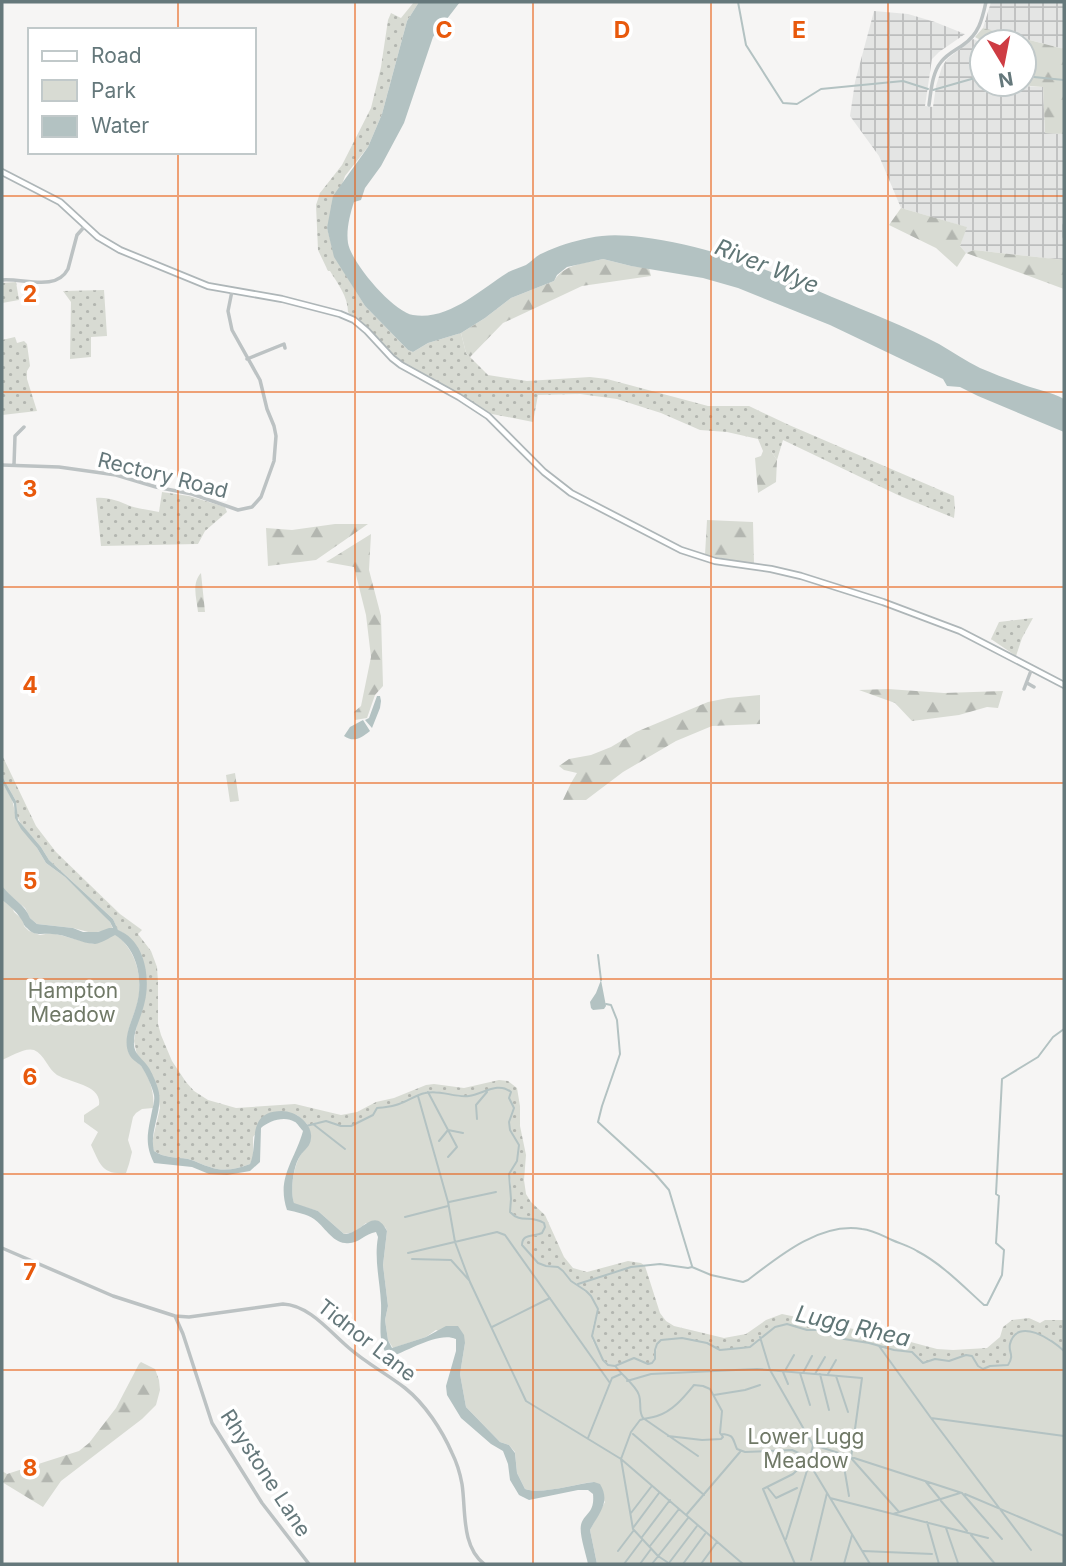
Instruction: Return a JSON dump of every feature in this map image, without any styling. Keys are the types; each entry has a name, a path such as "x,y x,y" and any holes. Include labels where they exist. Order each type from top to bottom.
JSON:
{"main road":[{"path":"2,172 60,202 98,237 120,250 208,286 282,299 354,320 401,365 488,416 557,482 587,502 692,555 785,572 850,591 960,631 1064,685"}],"street":[{"path":"929,105 938,67 978,31 986,2"},
{"path":"1064,225 1064,237"},
{"path":"2,281 59,280 66,274 77,235 85,226"},
{"name":"Rectory Road","path":"2,465 58,467 116,475 156,488 192,494 238,510 247,509 261,497 274,461 276,436 260,380 232,330 229,318 232,291"},
{"path":"247,359 284,344"},
{"path":"14,465 15,436 24,427"},
{"path":"1032,668 1026,686 1034,687"},
{"name":"Tidnor Lane","path":"2,1248 113,1296 175,1316 188,1317 276,1304 293,1305 315,1318 357,1354 408,1390 429,1414 452,1452 461,1477 470,1545 476,1558 484,1564"},
{"name":"Rhystone Lane","path":"175,1316 208,1416 216,1431 262,1503 309,1564"}],"shaded area":[{"path":"991,2 1064,2 1064,49 1038,42 1038,28 983,28"},
{"path":"874,11 908,14 965,34 932,59 925,106 933,107 936,86 947,59 968,43 968,98 1038,98 1038,87 1043,87 1045,133 1064,134 1064,260 974,250 966,253 960,246 966,227 901,208 879,156 850,116 855,82"}],"green space":[{"path":"414,2 419,2 407,21 382,114 368,147 345,176 327,228 335,257 365,306 408,350 413,352 428,343 461,333 466,353 488,375 527,381 590,377 607,379 708,406 749,406 954,496 954,518 900,496 783,440 777,460 771,451 763,451 758,439 727,432 700,430 661,413 617,399 580,394 538,395 533,422 492,414 388,353 348,312 342,291 328,271 318,250 316,205 320,193 342,165 371,108 391,13 401,18"},
{"path":"1038,42 1064,49 1064,134 1045,133 1043,87 1038,87"},
{"path":"901,208 967,227 960,246 966,253 957,267 936,248 889,225"},
{"path":"974,250 1064,260 1064,289 966,253"},
{"path":"603,259 649,268 651,276 582,286 503,323 470,357 466,353 461,333 511,298 554,281 569,268"},
{"path":"16,282 19,300 2,303 2,283"},
{"path":"104,290 107,336 91,337 91,357 70,359 71,302 63,291"},
{"path":"15,337 17,343 24,341 27,344 30,366 27,379 37,411 2,415 2,340"},
{"path":"763,451 771,451 777,460 776,482 758,493 755,458 761,456"},
{"path":"162,492 189,496 225,507 227,512 205,531 198,544 101,546 96,498 159,512"},
{"path":"707,520 753,522 754,564 705,555"},
{"path":"335,524 368,524 316,560 268,566 266,528 292,530"},
{"path":"371,534 369,570 381,616 383,686 375,695 367,718 355,720 354,712 361,706 371,657 366,615 354,567 326,562"},
{"path":"201,573 205,612 198,612 196,597 196,582"},
{"path":"1033,618 1016,656 991,639 999,622"},
{"path":"859,690 944,693 1003,691 998,708 987,707 959,715 912,721 895,703"},
{"path":"760,695 760,724 712,726 676,741 623,772 586,800 563,800 577,773 559,766 569,759 591,755 611,747 636,732 708,702"},
{"path":"2,755 36,826 56,852 120,914 142,930 138,934 151,951 157,967 158,1024 161,1035 172,1061 186,1082 208,1100 236,1108 295,1104 341,1115 357,1112 376,1102 426,1085 464,1088 499,1080 508,1081 517,1088 520,1106 520,1126 526,1155 526,1194 545,1215 564,1257 573,1268 587,1272 628,1261 641,1263 645,1266 660,1313 674,1326 724,1338 746,1334 766,1320 782,1314 937,1349 953,1350 987,1348 1000,1337 1003,1327 1012,1320 1029,1318 1040,1323 1045,1320 1064,1320 1064,1351 1050,1339 1030,1332 1011,1353 1008,1365 983,1369 972,1357 966,1355 949,1361 935,1359 923,1363 912,1352 844,1339 792,1325 775,1327 750,1347 720,1350 707,1343 682,1338 662,1340 657,1344 652,1363 634,1358 617,1365 609,1364 599,1354 592,1338 598,1309 592,1299 560,1268 537,1262 522,1245 526,1237 540,1235 533,1218 519,1218 510,1212 509,1174 517,1161 519,1145 510,1130 513,1108 497,1087 461,1097 434,1091 423,1093 397,1105 381,1107 373,1115 351,1126 329,1122 308,1125 297,1115 273,1112 253,1137 253,1158 250,1164 225,1170 154,1151 152,1144 160,1108 156,1083 137,1055 134,1041 143,1007 135,944 118,931 113,919 49,860 21,824 17,816 16,801 2,776"},
{"path":"235,773 239,801 230,802 226,775"},
{"path":"2,782 12,799 17,821 46,863 65,877 101,912 113,929 92,933 37,924 25,908 3,889"},
{"name":"Hampton Meadow","path":"2,900 12,907 29,931 40,935 51,933 93,944 115,934 134,958 140,988 127,1044 130,1055 147,1076 153,1092 153,1108 142,1109 133,1117 128,1140 132,1152 126,1173 112,1172 103,1167 91,1145 98,1132 84,1122 84,1115 99,1105 96,1093 57,1075 34,1050 22,1051 2,1060"},
{"name":"Lower Lugg Meadow","path":"497,1087 511,1092 509,1098 514,1108 509,1122 510,1130 519,1145 517,1161 509,1175 510,1212 516,1217 546,1224 542,1233 528,1237 522,1245 537,1262 561,1269 592,1299 598,1309 592,1331 593,1340 603,1359 611,1365 634,1358 652,1363 657,1344 661,1340 682,1338 707,1343 720,1350 750,1347 775,1327 787,1324 844,1339 912,1352 923,1363 935,1359 949,1361 966,1355 972,1356 983,1369 1008,1364 1011,1359 1010,1344 1020,1332 1036,1333 1059,1346 1064,1351 1064,1564 597,1564 590,1530 605,1502 593,1482 549,1490 525,1489 517,1473 515,1452 509,1445 500,1442 466,1407 460,1374 465,1343 436,1330 426,1337 393,1348 388,1340 385,1320 388,1306 383,1265 387,1231 385,1227 366,1223 355,1232 344,1234 318,1211 294,1204 293,1181 296,1165 311,1138 308,1125 326,1121 351,1126 372,1115 377,1108 397,1105 423,1093 434,1091 461,1097"},
{"path":"141,1362 155,1369 159,1380 160,1390 156,1405 142,1419 61,1481 43,1507 2,1482 2,1471 7,1474 79,1451 89,1443 116,1408"}],"water":[{"path":"419,2 460,2 433,37 404,123 381,166 365,188 361,200 354,202 348,233 348,243 357,262 384,296 405,312 426,316 451,309 541,254 572,242 615,235 666,241 739,260 786,278 913,331 980,368 1064,399 1064,432 960,387 947,386 943,379 830,325 738,288 703,278 603,259 567,267 554,281 511,298 461,333 428,343 413,352 408,350 365,306 334,257 327,228 333,196 368,147 382,114 407,21"},
{"path":"377,696 380,696 380,708 372,728 365,720 369,718"},
{"path":"363,720 370,731 357,739 344,736 350,727"},
{"path":"2,776 16,801 18,820 49,860 113,919 118,930 135,943 140,952 147,984 134,1046 151,1071 159,1093 153,1137 154,1151 215,1169 235,1168 250,1164 256,1130 263,1117 270,1112 282,1111 293,1113 302,1119 309,1128 311,1138 294,1172 294,1203 318,1211 344,1234 372,1221 377,1220 382,1224 387,1231 383,1265 388,1306 385,1320 392,1348 426,1337 446,1326 458,1326 464,1335 465,1343 460,1374 466,1407 500,1442 509,1445 515,1453 517,1473 525,1489 539,1491 594,1482 600,1484 604,1502 590,1530 597,1564 588,1564 581,1529 582,1521 591,1509 593,1494 588,1490 578,1490 529,1500 519,1495 510,1480 503,1451 461,1418 447,1395 446,1386 456,1351 456,1339 449,1337 432,1340 389,1357 385,1351 381,1339 376,1232 354,1242 340,1242 311,1217 287,1210 284,1199 285,1179 303,1131 296,1122 277,1120 261,1128 260,1162 250,1171 227,1175 209,1174 192,1167 154,1163 148,1137 153,1092 143,1068 131,1057 127,1048 127,1036 139,987 134,957 123,941 115,935 95,944 57,934 33,933 2,900 2,886 37,924 73,928 83,932 113,928 65,877 46,863 21,829"},
{"path":"601,980 606,1006 604,1009 593,1010 590,1002"}],"waterway":[{"path":"738,2 746,45 783,103 797,104 821,89 903,81 928,89"},
{"path":"1038,77 1064,80"},
{"path":"933,90 968,80"},
{"path":"598,955 601,980"},
{"path":"606,1004 611,1005 617,1020 620,1054 598,1122 669,1190 692,1266"},
{"path":"578,1284 631,1267 660,1264 692,1267 711,1275 743,1282 801,1243 846,1228 878,1233 926,1256 987,1305 1002,1275 1004,1250 996,1243 1002,1079 1038,1057 1053,1037 1064,1029"},
{"name":"Lugg Rhea","path":"306,1126 326,1121 351,1126 373,1115 377,1108 396,1105 431,1092 458,1096 501,1088 511,1092 509,1098 514,1108 509,1122 510,1130 519,1145 517,1161 509,1174 510,1212 518,1218 544,1223 542,1233 526,1237 522,1245 538,1263 558,1267 591,1296 598,1309 592,1336 608,1365 615,1366 634,1358 652,1363 657,1344 661,1340 682,1338 707,1343 720,1350 750,1347 775,1327 787,1324 844,1339 912,1352 923,1363 935,1359 949,1361 966,1355 972,1356 983,1369 1008,1365 1011,1358 1010,1344 1020,1332 1036,1333 1064,1351"},
{"path":"428,1092 457,1147 448,1157"},
{"path":"477,1119 476,1105 487,1092"},
{"path":"418,1096 448,1202 455,1242 470,1282 526,1401 621,1459 633,1529 658,1556 670,1564"},
{"path":"313,1124 345,1149"},
{"path":"439,1141 448,1130 463,1133"},
{"path":"449,1202 496,1192"},
{"path":"405,1217 448,1206"},
{"path":"408,1253 497,1232 505,1235 610,1383"},
{"path":"412,1259 451,1260 469,1280"},
{"path":"492,1327 550,1298"},
{"path":"760,1337 770,1370 813,1445 809,1463 870,1564"},
{"path":"879,1346 1031,1550"},
{"path":"786,1369 794,1355"},
{"path":"803,1373 812,1356"},
{"path":"815,1374 825,1357"},
{"path":"828,1374 836,1360"},
{"path":"616,1367 638,1392 643,1418 698,1456"},
{"path":"627,1381 651,1374 757,1369 862,1378 851,1458 899,1512"},
{"path":"783,1372 788,1384"},
{"path":"800,1373 810,1405"},
{"path":"588,1438 612,1378 621,1374"},
{"path":"820,1374 829,1410"},
{"path":"836,1376 848,1412"},
{"path":"668,1436 702,1440 723,1437 720,1433 722,1411 710,1389 694,1385 668,1411 640,1420 631,1432 621,1459 743,1564"},
{"path":"714,1395 760,1385"},
{"path":"931,1418 1064,1436"},
{"path":"633,1434 704,1495"},
{"path":"721,1434 731,1436 737,1449 745,1452 792,1450 810,1458 793,1474 763,1489 795,1564"},
{"path":"814,1445 962,1493 1002,1539"},
{"path":"687,1514 740,1452"},
{"path":"842,1455 849,1496"},
{"path":"786,1539 809,1464"},
{"path":"926,1482 940,1499"},
{"path":"631,1513 651,1487"},
{"path":"768,1488 776,1498 797,1488"},
{"path":"633,1528 659,1493"},
{"path":"811,1560 827,1493"},
{"path":"893,1514 960,1493"},
{"path":"965,1494 1064,1536"},
{"path":"830,1498 988,1538"},
{"path":"642,1537 670,1500"},
{"path":"941,1501 967,1531"},
{"path":"650,1546 679,1509"},
{"path":"652,1564 688,1518"},
{"path":"927,1522 939,1564"},
{"path":"669,1563 697,1526"},
{"path":"946,1528 958,1563"},
{"path":"618,1551 634,1530"},
{"path":"683,1564 705,1534"},
{"path":"844,1564 852,1535"},
{"path":"971,1535 995,1564"},
{"path":"624,1564 642,1540"},
{"path":"701,1564 717,1542"},
{"path":"640,1564 651,1549"},
{"path":"863,1551 932,1554"}],"water label":[{"name":"River Wye","path":"767,266"}]}
